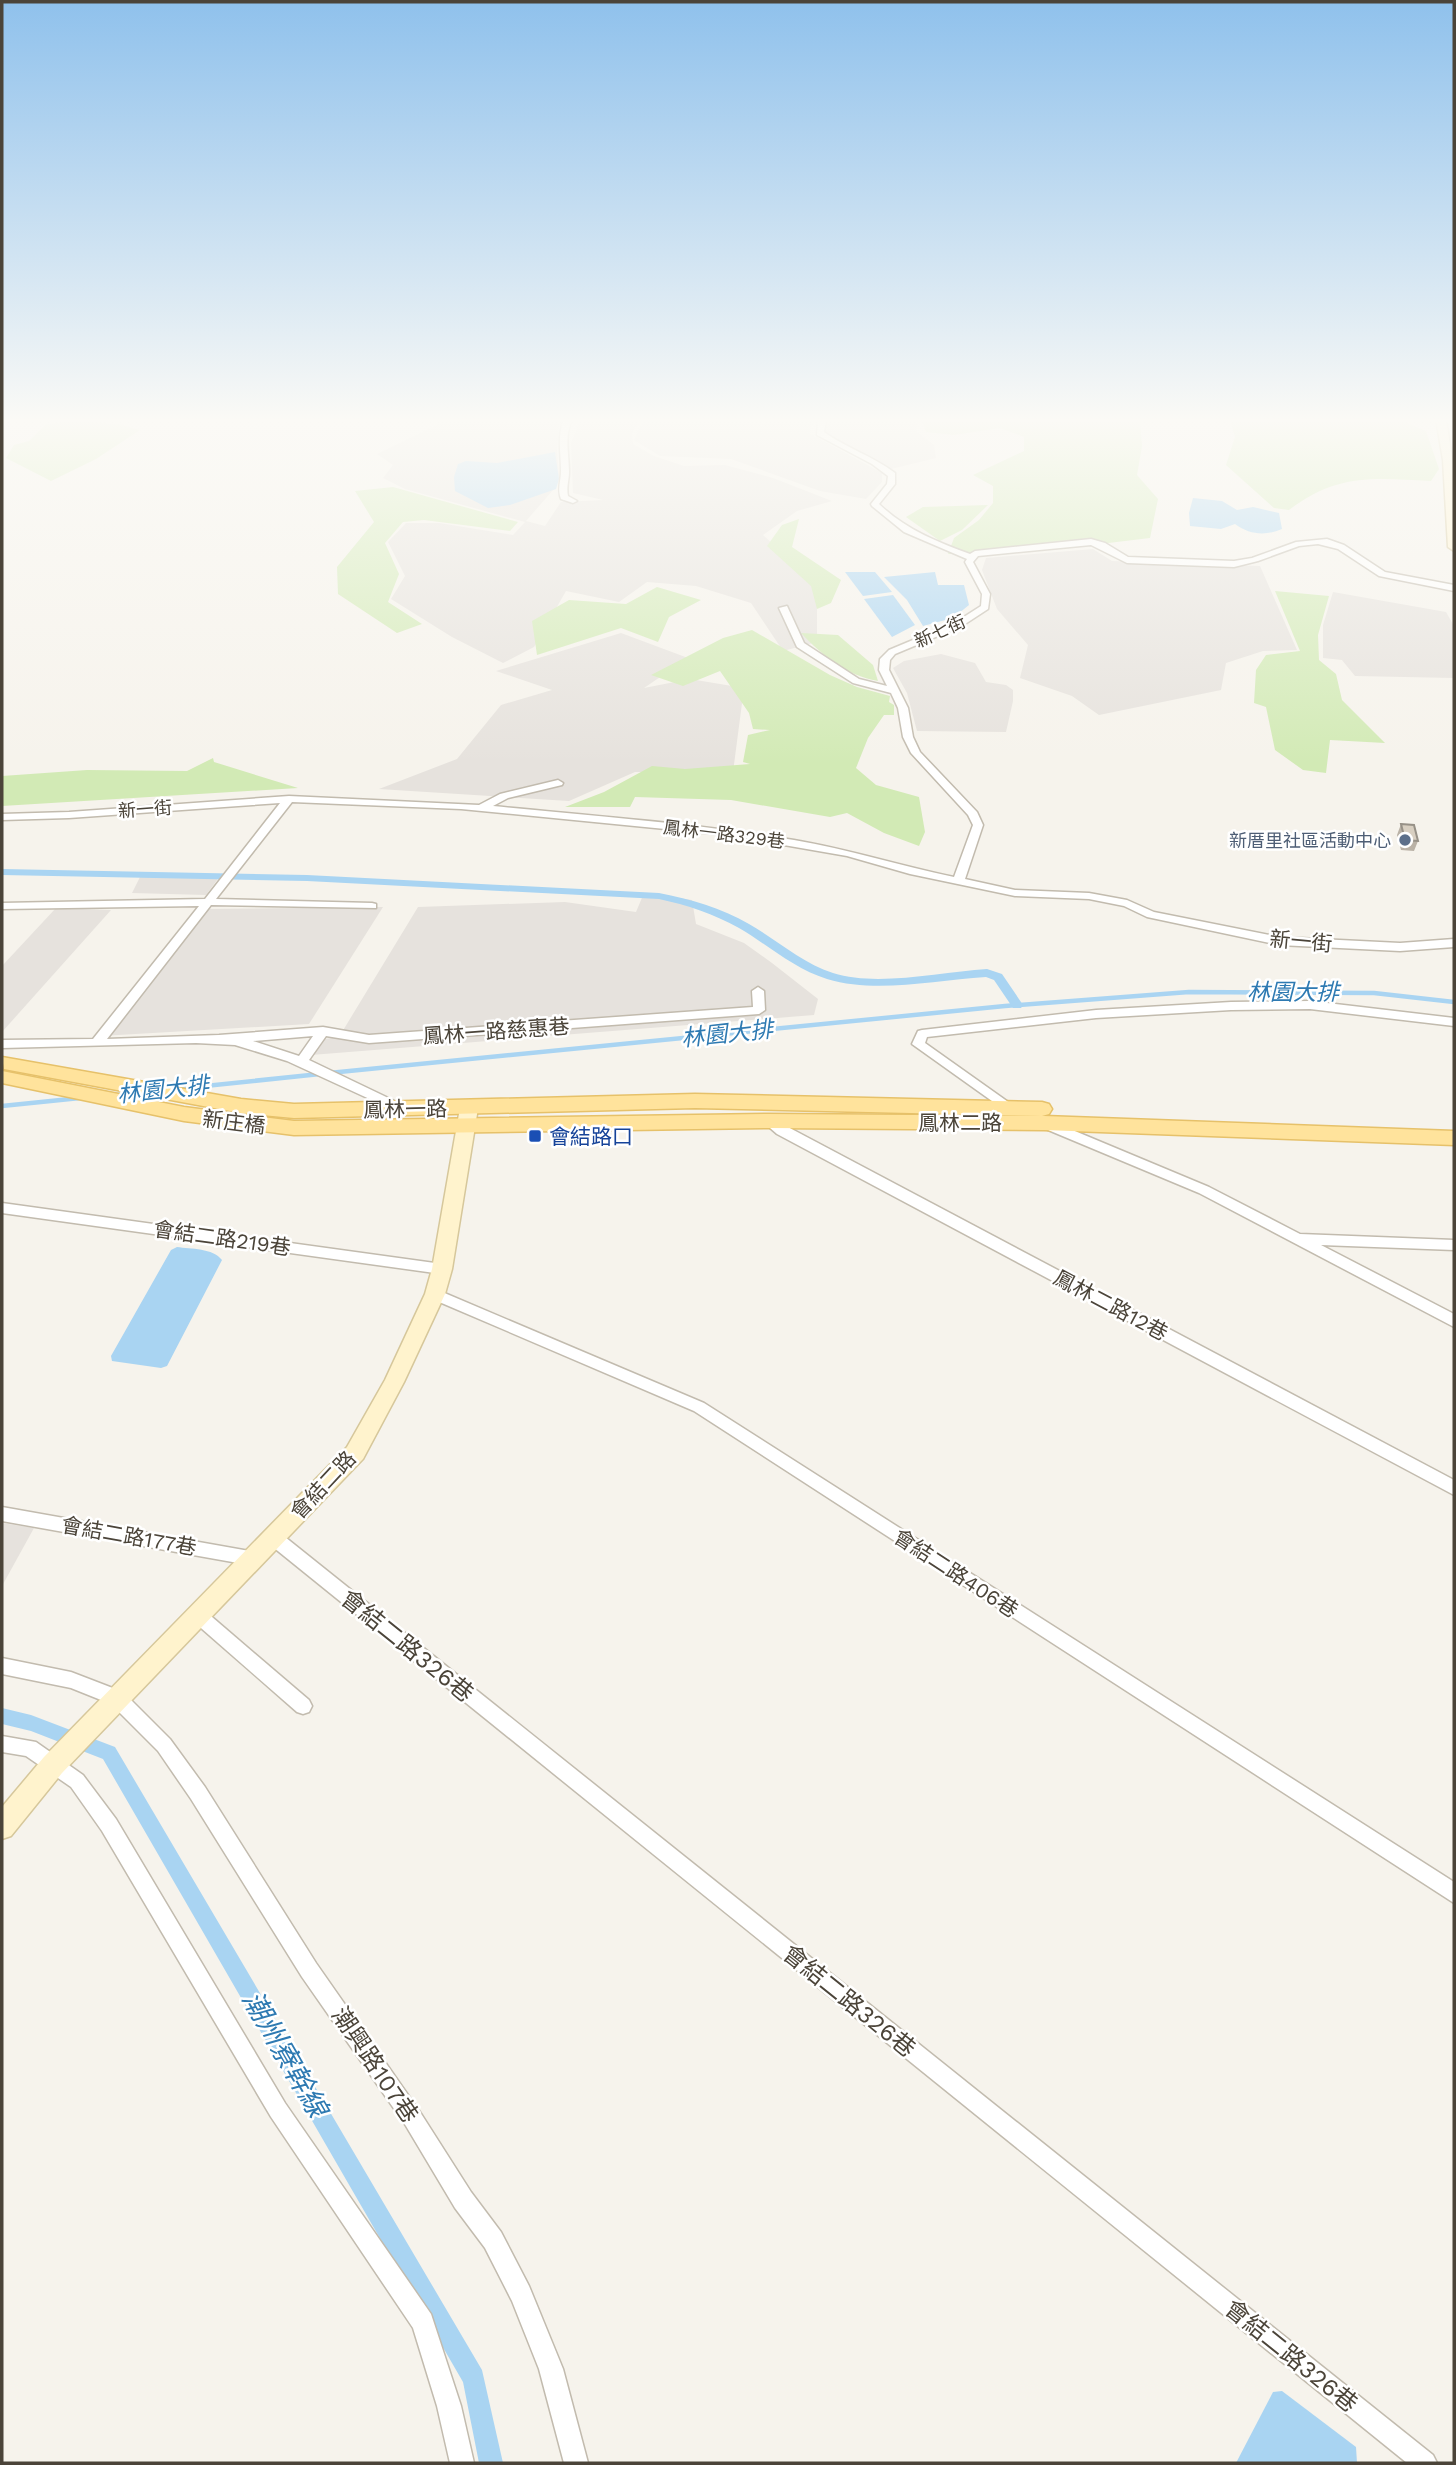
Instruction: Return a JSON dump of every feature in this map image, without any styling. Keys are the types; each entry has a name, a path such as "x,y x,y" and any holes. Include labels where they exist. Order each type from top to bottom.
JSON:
{"main road":[{"name":"新庄橋","path":"2,1063 241,1106 343,1119"},
{"name":"新庄橋","path":"2,1077 184,1116 235,1124 294,1128 343,1119"},
{"name":"鳳林二路","path":"467,1117 695,1101 1006,1107 1454,1123"},
{"name":"鳳林一路","path":"343,1119 400,1109 467,1117"},
{"name":"鳳林二路","path":"467,1117 1044,1122 1454,1138"},
{"name":"鳳林一路","path":"343,1119 467,1117"}],"street":[{"path":"917,534 930,542 970,557 984,552 1085,542 1107,547 1116,557 1128,560 1234,564 1309,541 1327,541 1344,546 1380,573 1454,588"},
{"name":"新七街","path":"958,882 978,825 972,814 916,753 908,737 904,708 884,670 885,659 892,652 959,624 985,607 986,594 969,562 970,557"},
{"path":"784,608 800,645 856,681 894,691"},
{"path":"481,808 504,796 558,783"},
{"path":"97,1043 289,799"},
{"name":"鳳林一路329巷","path":"289,799 481,808 726,832 849,853 958,882 1014,893 1089,896 1127,903 1151,915"},
{"name":"新一街","path":"2,817 69,815 289,799"},
{"path":"2,906 209,902 372,906"},
{"name":"新一街","path":"1151,915 1279,941 1400,947 1454,943"},
{"name":"鳳林一路慈惠巷","path":"214,1040 323,1031 369,1039 433,1036 759,1010 758,991"},
{"path":"1006,1107 918,1044 922,1034 1096,1014 1231,1006 1310,1005 1454,1022"},
{"path":"303,1060 323,1031"},
{"path":"2,1044 27,1041 97,1043 214,1040 250,1044 303,1060 400,1109"},
{"name":"會結二路","path":"56,1762 355,1453 394,1382 435,1294 442,1269 467,1117"},
{"name":"鳳林二路12巷","path":"769,1121 794,1137 1454,1488"},
{"path":"1044,1122 1204,1191 1454,1321"},
{"name":"會結二路219巷","path":"2,1208 442,1269"},
{"path":"1295,1238 1454,1245"},
{"name":"會結二路406巷","path":"435,1294 699,1408 1454,1893"},
{"name":"會結二路177巷","path":"2,1514 255,1559"},
{"name":"會結二路326巷","path":"274,1538 1425,2463"},
{"path":"199,1615 303,1706"},
{"path":"2,1666 71,1680 113,1702"},
{"name":"潮興路107巷","path":"113,1702 148,1727 191,1784 309,1970 412,2119 463,2200 493,2240 520,2294 551,2369 576,2463"},
{"path":"2,1744 30,1748 56,1762 77,1782 109,1825 278,2109 423,2322 449,2406 462,2463"},
{"path":"2,1827 56,1762"}],"shaded area":[{"path":"396,534 764,534 817,584 817,642 783,651 751,603 696,586 647,582 619,602 566,591 534,647 503,663 452,637 391,599 405,576 388,542"},
{"path":"1093,549 1112,561 1260,566 1297,650 1263,651 1226,663 1221,690 1099,715 1072,696 1020,678 1028,645 997,609 982,570 986,558"},
{"path":"1333,592 1446,612 1454,626 1454,678 1355,676 1342,660 1323,658 1323,625"},
{"path":"621,633 688,658 644,688 690,679 744,688 733,772 635,772 569,801 379,789 457,759 501,705 552,690 496,671"},
{"path":"941,654 975,663 986,682 1006,685 1013,690 1006,732 917,731 907,693 893,668 904,661"},
{"path":"142,873 220,876 206,895 132,893"},
{"path":"644,893 692,900 696,924 744,943 772,963 818,999 814,1015 311,1055 317,1040 339,1037 418,907 565,902 636,912"},
{"path":"383,907 309,1024 101,1036 204,909"},
{"path":"56,908 111,910 2,1032 2,966"},
{"path":"2,1523 34,1528 2,1586"}],"green space":[{"path":"364,534 393,534 385,543 399,574 388,602 422,624 397,633 338,594 337,567"},
{"path":"776,534 795,534 792,547 841,580 831,603 817,609 811,586 767,546"},
{"path":"930,534 954,534 940,541"},
{"path":"960,534 1151,534 1150,538 1100,544 1057,543 991,554 948,554 954,538"},
{"path":"657,587 701,600 669,617 658,642 621,628 537,655 532,621 569,600 626,604"},
{"path":"1275,591 1329,596 1318,635 1319,660 1336,674 1342,700 1385,743 1330,740 1326,773 1303,770 1275,750 1266,707 1254,703 1256,670 1266,655 1300,651"},
{"path":"752,630 830,675 857,687 890,696 889,702 894,705 894,715 884,715 868,738 856,768 876,785 919,797 925,832 919,846 884,833 847,813 830,817 731,800 635,797 630,807 565,807 604,792 652,766 685,769 750,764 743,762 748,735 770,730 753,729 749,713 720,671 683,686 651,675 723,638"},
{"path":"801,633 838,635 873,665 878,681 855,674 835,663"},
{"path":"213,758 214,762 298,788 2,806 2,776 87,770 187,771"}],"water":[{"path":"845,572 875,572 892,592 863,596"},
{"path":"935,572 938,585 964,585 969,605 953,618 923,626 907,600 884,577"},
{"path":"893,595 915,625 892,637 864,599"},
{"path":"177,1247 207,1251 222,1260 167,1366 161,1368 112,1361 111,1356 171,1250"},
{"path":"1282,2391 1356,2447 1357,2463 1236,2463 1273,2392"}],"building":[{"path":"1401,824 1414,825 1418,841 1405,840"}],"waterway":[{"path":"2,872 307,878 659,896 723,915 816,971 829,976 877,981 987,973 998,977 1017,1005"},
{"name":"林園大排","path":"329,1073 1005,1006 1189,992 1374,993 1454,1002"},
{"name":"林園大排","path":"176,1089 320,1074"},
{"name":"林園大排","path":"117,1095 139,1092"},
{"name":"林園大排","path":"2,1106 80,1098"},
{"name":"潮州寮幹線","path":"2,1716 31,1723 109,1753 474,2378 491,2463"}],"place":[{"name":"新厝里社區活動中心","path":"1405,840"},
{"name":"會結路口","path":"535,1136"}]}
